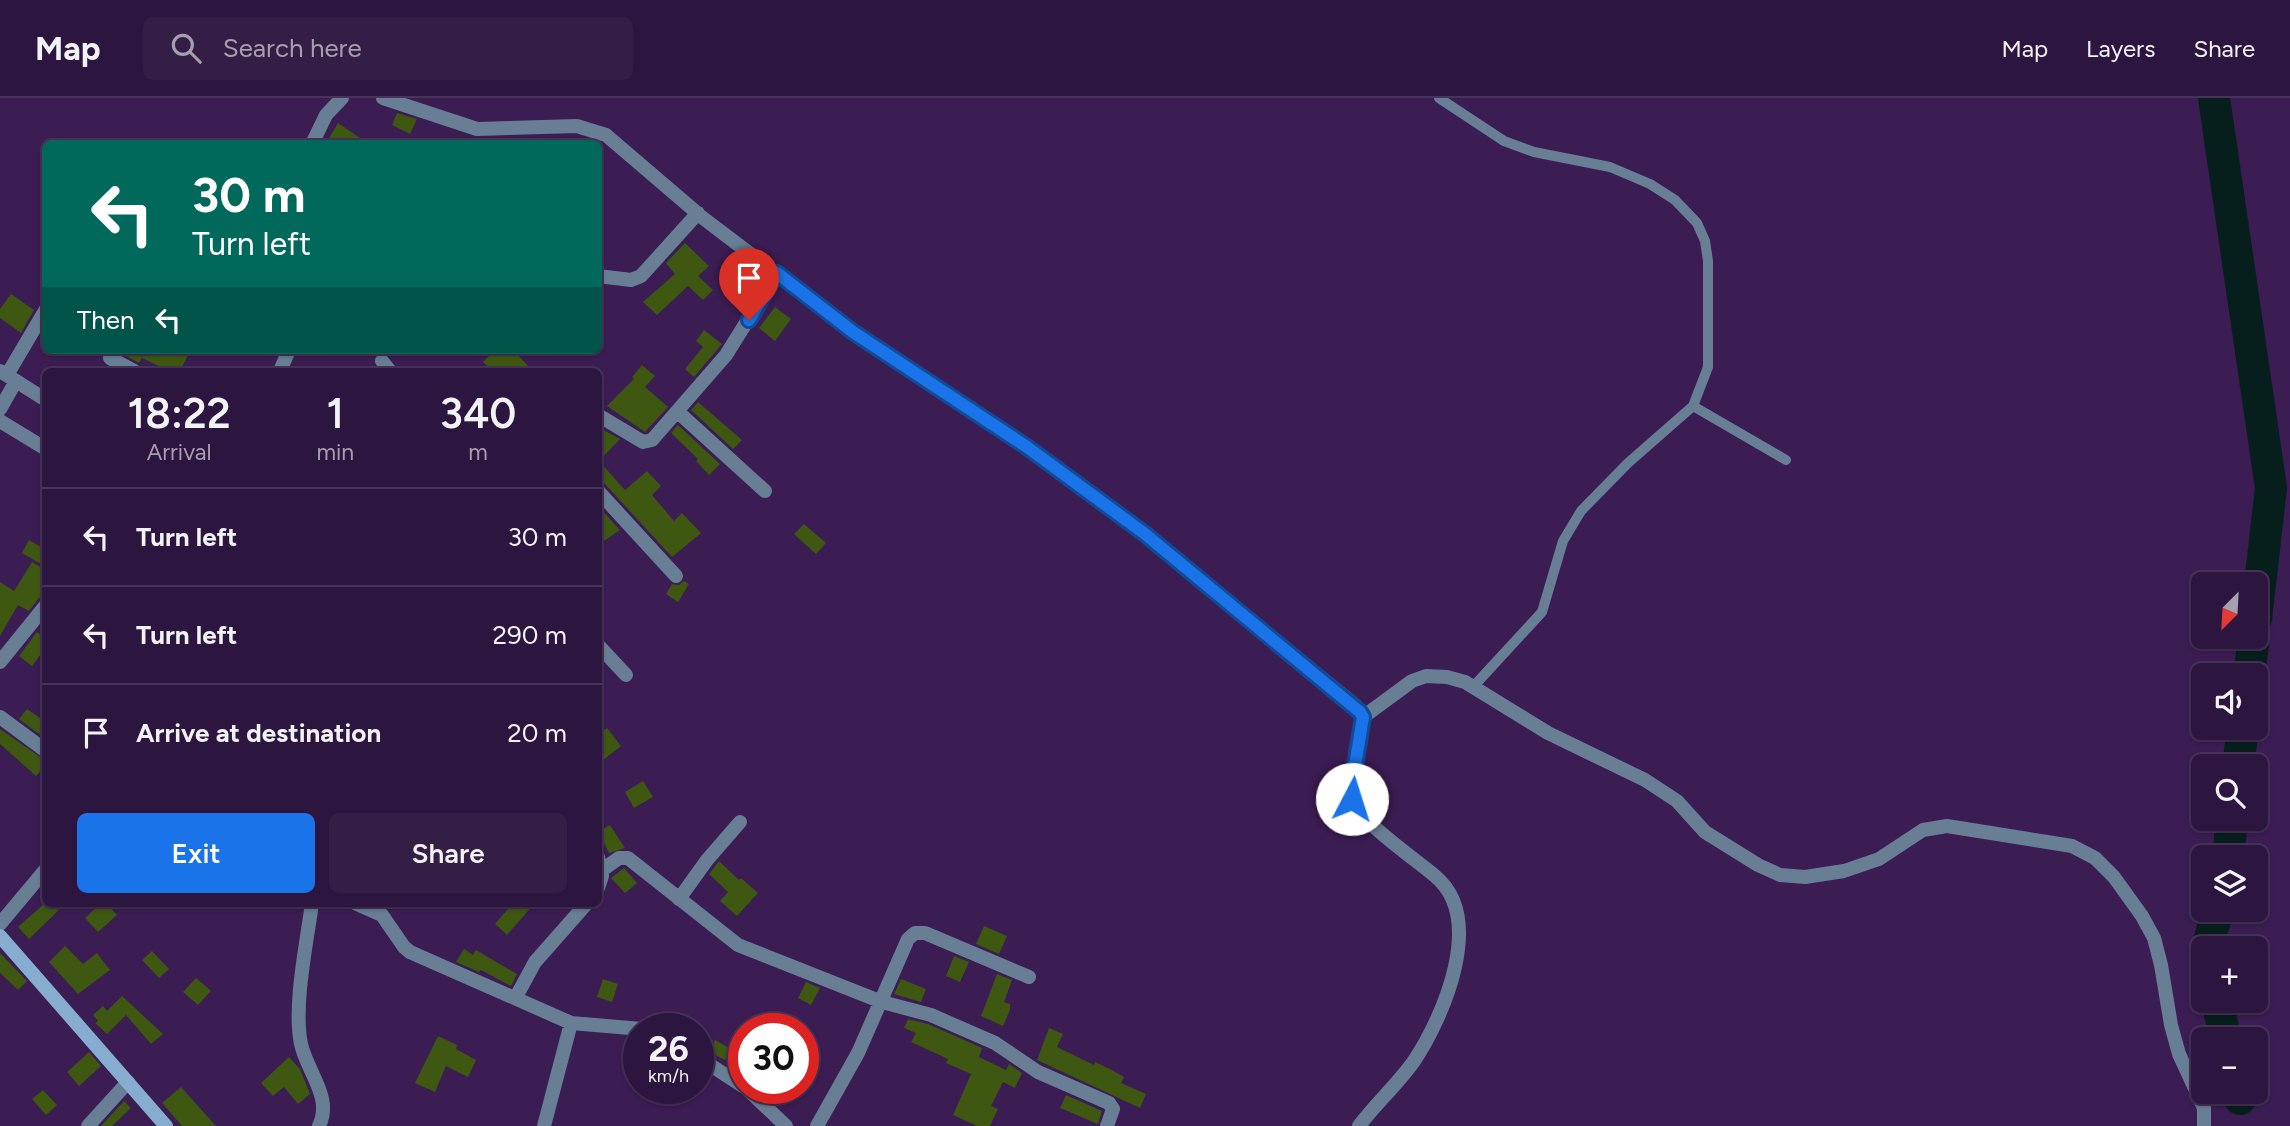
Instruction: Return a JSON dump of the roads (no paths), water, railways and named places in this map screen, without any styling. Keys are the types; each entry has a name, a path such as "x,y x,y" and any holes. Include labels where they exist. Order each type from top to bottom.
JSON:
{"main road":[{"path":"0,936 166,1126"}],"street":[{"path":"314,140 326,114 342,98"},
{"path":"383,98 477,129 577,126 606,135 698,213 853,332 1027,447 1145,534 1244,618 1356,706 1363,717 1352,799 1360,814 1440,880 1455,900 1459,925 1455,967 1447,997 1434,1026 1413,1063 1359,1126"},
{"path":"602,276 631,280 641,276 698,213"},
{"path":"602,417 646,442 652,440 726,355 777,273"},
{"path":"0,409 8,376 42,316"},
{"path":"110,358 128,368"},
{"path":"8,376 42,397"},
{"path":"678,412 765,491"},
{"path":"0,421 42,447"},
{"path":"602,495 676,576"},
{"path":"0,662 42,610"},
{"path":"602,649 626,675"},
{"path":"1363,717 1412,681 1426,676 1447,677 1473,687 1548,733 1645,780 1677,801 1705,832 1758,866 1780,875 1805,877 1844,871 1879,859 1923,830 1947,826 2072,846 2095,858 2126,894 2154,938 2179,1054 2204,1108 2204,1126"},
{"path":"0,717 42,748"},
{"path":"679,899 707,860 740,822"},
{"path":"602,862 628,858 738,945 882,1002 931,1016 995,1043 1038,1072 1109,1103 1113,1109 1107,1126"},
{"path":"0,924 42,874"},
{"path":"312,907 300,1034 304,1053 324,1107 319,1126"},
{"path":"364,907 382,915 410,952 571,1023 623,1027"},
{"path":"516,997 535,962 583,907"},
{"path":"817,1126 834,1100 882,1002 908,939 915,933 925,933 1029,977"},
{"path":"544,1126 571,1023"},
{"path":"88,1126 128,1082"},
{"path":"762,1104 786,1126"}],"lane":[{"path":"1439,98 1504,141 1534,152 1610,167 1650,184 1675,200 1697,223 1705,241 1708,261 1708,367 1693,406 1628,463 1581,511 1563,541 1542,611 1473,687"},
{"path":"1693,406 1786,460"}],"waterway":[{"path":"2214,98 2271,488 2261,572"},
{"path":"2251,663 2252,649"},
{"path":"2240,754 2241,740"},
{"path":"2229,845 2231,831"},
{"path":"2210,936 2215,922"},
{"path":"2220,1013 2223,1027"}]}
